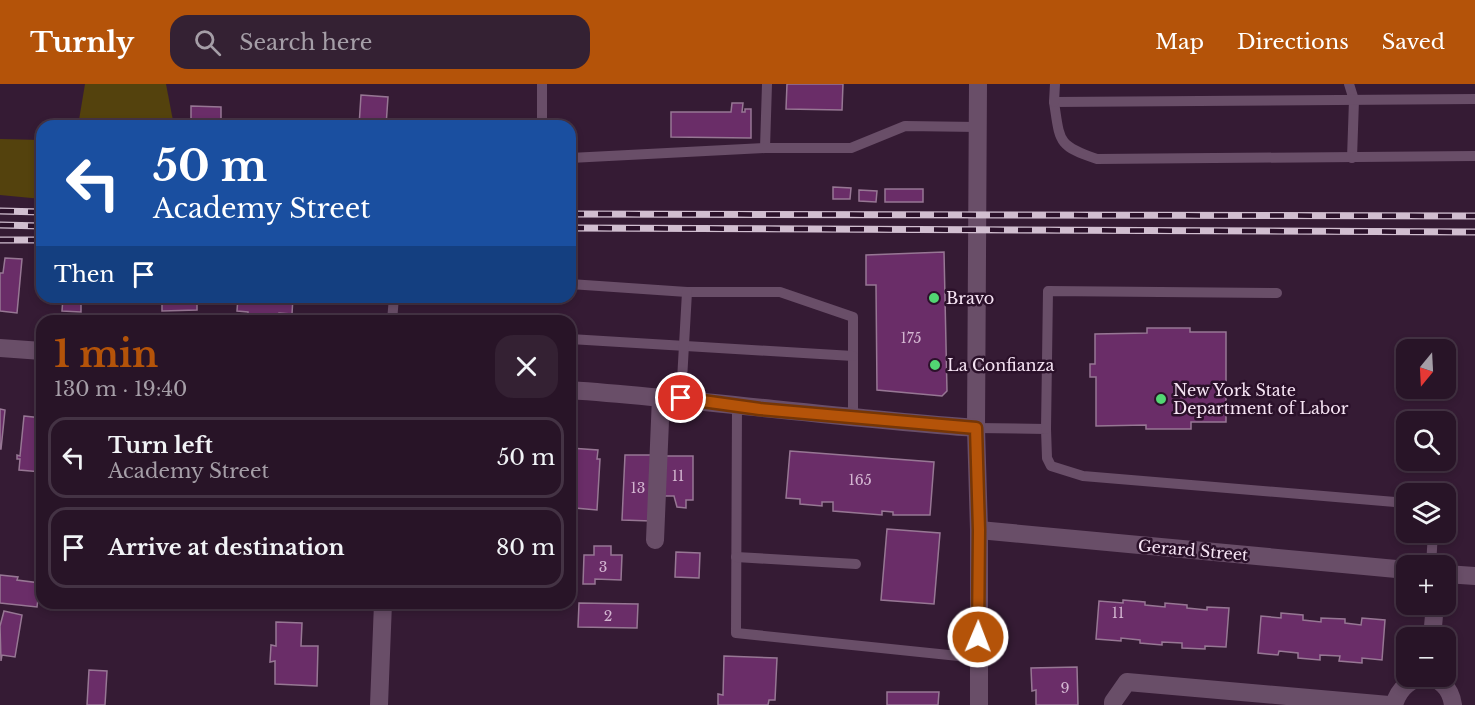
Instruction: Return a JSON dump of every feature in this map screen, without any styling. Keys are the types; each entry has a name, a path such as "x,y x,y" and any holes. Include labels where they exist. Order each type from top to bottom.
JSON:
{"street":[{"path":"978,84 976,428 979,530 979,705"},
{"path":"0,348 36,351"},
{"path":"576,390 681,398 853,418 976,428"},
{"path":"656,540 661,397"},
{"name":"Gerard Street","path":"979,530 1396,569"},
{"path":"1456,575 1475,576"},
{"path":"379,705 383,609"},
{"path":"1113,705 1127,682 1389,705"},
{"path":"1394,705 1402,687"},
{"path":"1445,687 1452,698 1453,705"}],"lane":[{"path":"542,84 542,120"},
{"path":"765,148 767,84"},
{"path":"1055,84 1054,102 1059,139 1073,151 1097,159 1475,156"},
{"path":"1349,84 1354,100 1352,158"},
{"path":"1054,102 1475,99"},
{"path":"576,158 765,148 851,148 905,126 978,127"},
{"path":"576,284 687,292 780,292 853,317 853,418"},
{"path":"1277,293 1048,291 1046,429 1047,458 1051,466 1083,476 1396,502"},
{"path":"681,398 687,292"},
{"path":"576,339 853,356"},
{"path":"737,406 736,633 978,658"},
{"path":"976,428 1046,429"},
{"path":"736,557 856,564"}],"shaded area":[{"path":"85,84 166,84 173,120 79,120"},
{"path":"0,139 36,140 36,198 0,195"}],"building":[{"path":"787,84 843,84 842,110 786,109"},
{"path":"361,95 388,97 386,120 359,120"},
{"path":"732,103 743,103 742,112 745,112 745,109 751,109 751,138 671,137 671,112 731,112"},
{"path":"191,106 221,107 221,120 191,120"},
{"path":"833,187 851,188 850,199 833,199"},
{"path":"885,189 923,189 923,202 885,202"},
{"path":"859,190 877,191 876,202 859,201"},
{"path":"944,252 947,391 942,396 877,390 876,285 866,285 866,255"},
{"path":"5,258 22,259 17,313 0,311 0,273 3,273"},
{"path":"63,303 81,303 81,312 62,311"},
{"path":"162,303 197,303 197,310 162,311"},
{"path":"238,303 293,303 292,314 248,315 248,312 237,311"},
{"name":"New York State Department of Labor","path":"1147,328 1190,328 1190,332 1226,332 1226,422 1191,422 1191,429 1146,429 1146,425 1096,426 1096,377 1090,377 1090,364 1095,364 1095,334 1147,333"},
{"path":"0,409 5,410 1,449 0,449"},
{"path":"24,416 36,417 36,471 19,470 20,459 17,459 17,455 20,456"},
{"path":"576,448 598,450 597,459 600,459 597,510 576,508"},
{"path":"790,451 934,462 930,515 893,515 893,512 882,511 882,515 833,511 833,502 822,502 822,506 800,504 800,499 786,498"},
{"path":"625,455 654,455 651,521 622,520"},
{"path":"664,456 693,456 693,500 686,500 686,508 677,507 674,496 663,496"},
{"path":"887,529 940,533 934,604 881,600"},
{"path":"594,546 611,546 611,555 622,555 621,580 595,579 595,584 583,584 584,555 594,555"},
{"path":"676,552 700,553 699,578 675,577"},
{"path":"0,575 36,582 36,607 0,603"},
{"path":"1123,600 1165,607 1165,603 1207,610 1207,607 1229,608 1226,647 1182,648 1182,643 1162,642 1162,645 1121,638 1121,641 1096,639 1099,601 1123,603"},
{"path":"579,603 638,604 637,628 578,627"},
{"path":"4,611 22,615 15,657 2,655 1,661 0,626"},
{"path":"1281,613 1303,615 1303,620 1321,622 1321,618 1345,619 1345,623 1361,625 1362,618 1385,620 1382,660 1362,658 1362,663 1339,661 1340,656 1320,655 1320,660 1298,658 1298,653 1279,651 1278,655 1258,653 1261,616 1281,618"},
{"path":"276,622 302,623 301,646 318,646 317,686 275,684 275,661 270,662 271,645 276,646"},
{"path":"724,656 777,658 775,700 769,700 768,705 718,705 718,694 723,695"},
{"path":"1077,667 1078,705 1036,705 1036,690 1032,691 1031,668"},
{"path":"89,670 107,671 105,705 87,705"},
{"path":"887,692 939,692 938,705 887,705"}],"railway":[{"path":"0,211 36,212"},
{"path":"576,214 1475,216"},
{"path":"0,225 36,226"},
{"path":"576,228 1475,232"},
{"path":"0,240 36,240"}],"place":[{"name":"Bravo","path":"934,298"},
{"name":"La Confianza","path":"935,365"},
{"name":"New York State Department of Labor","path":"1161,399"}],"route":[{"path":"681,398 760,409 976,428 979,530 978,637"}]}
